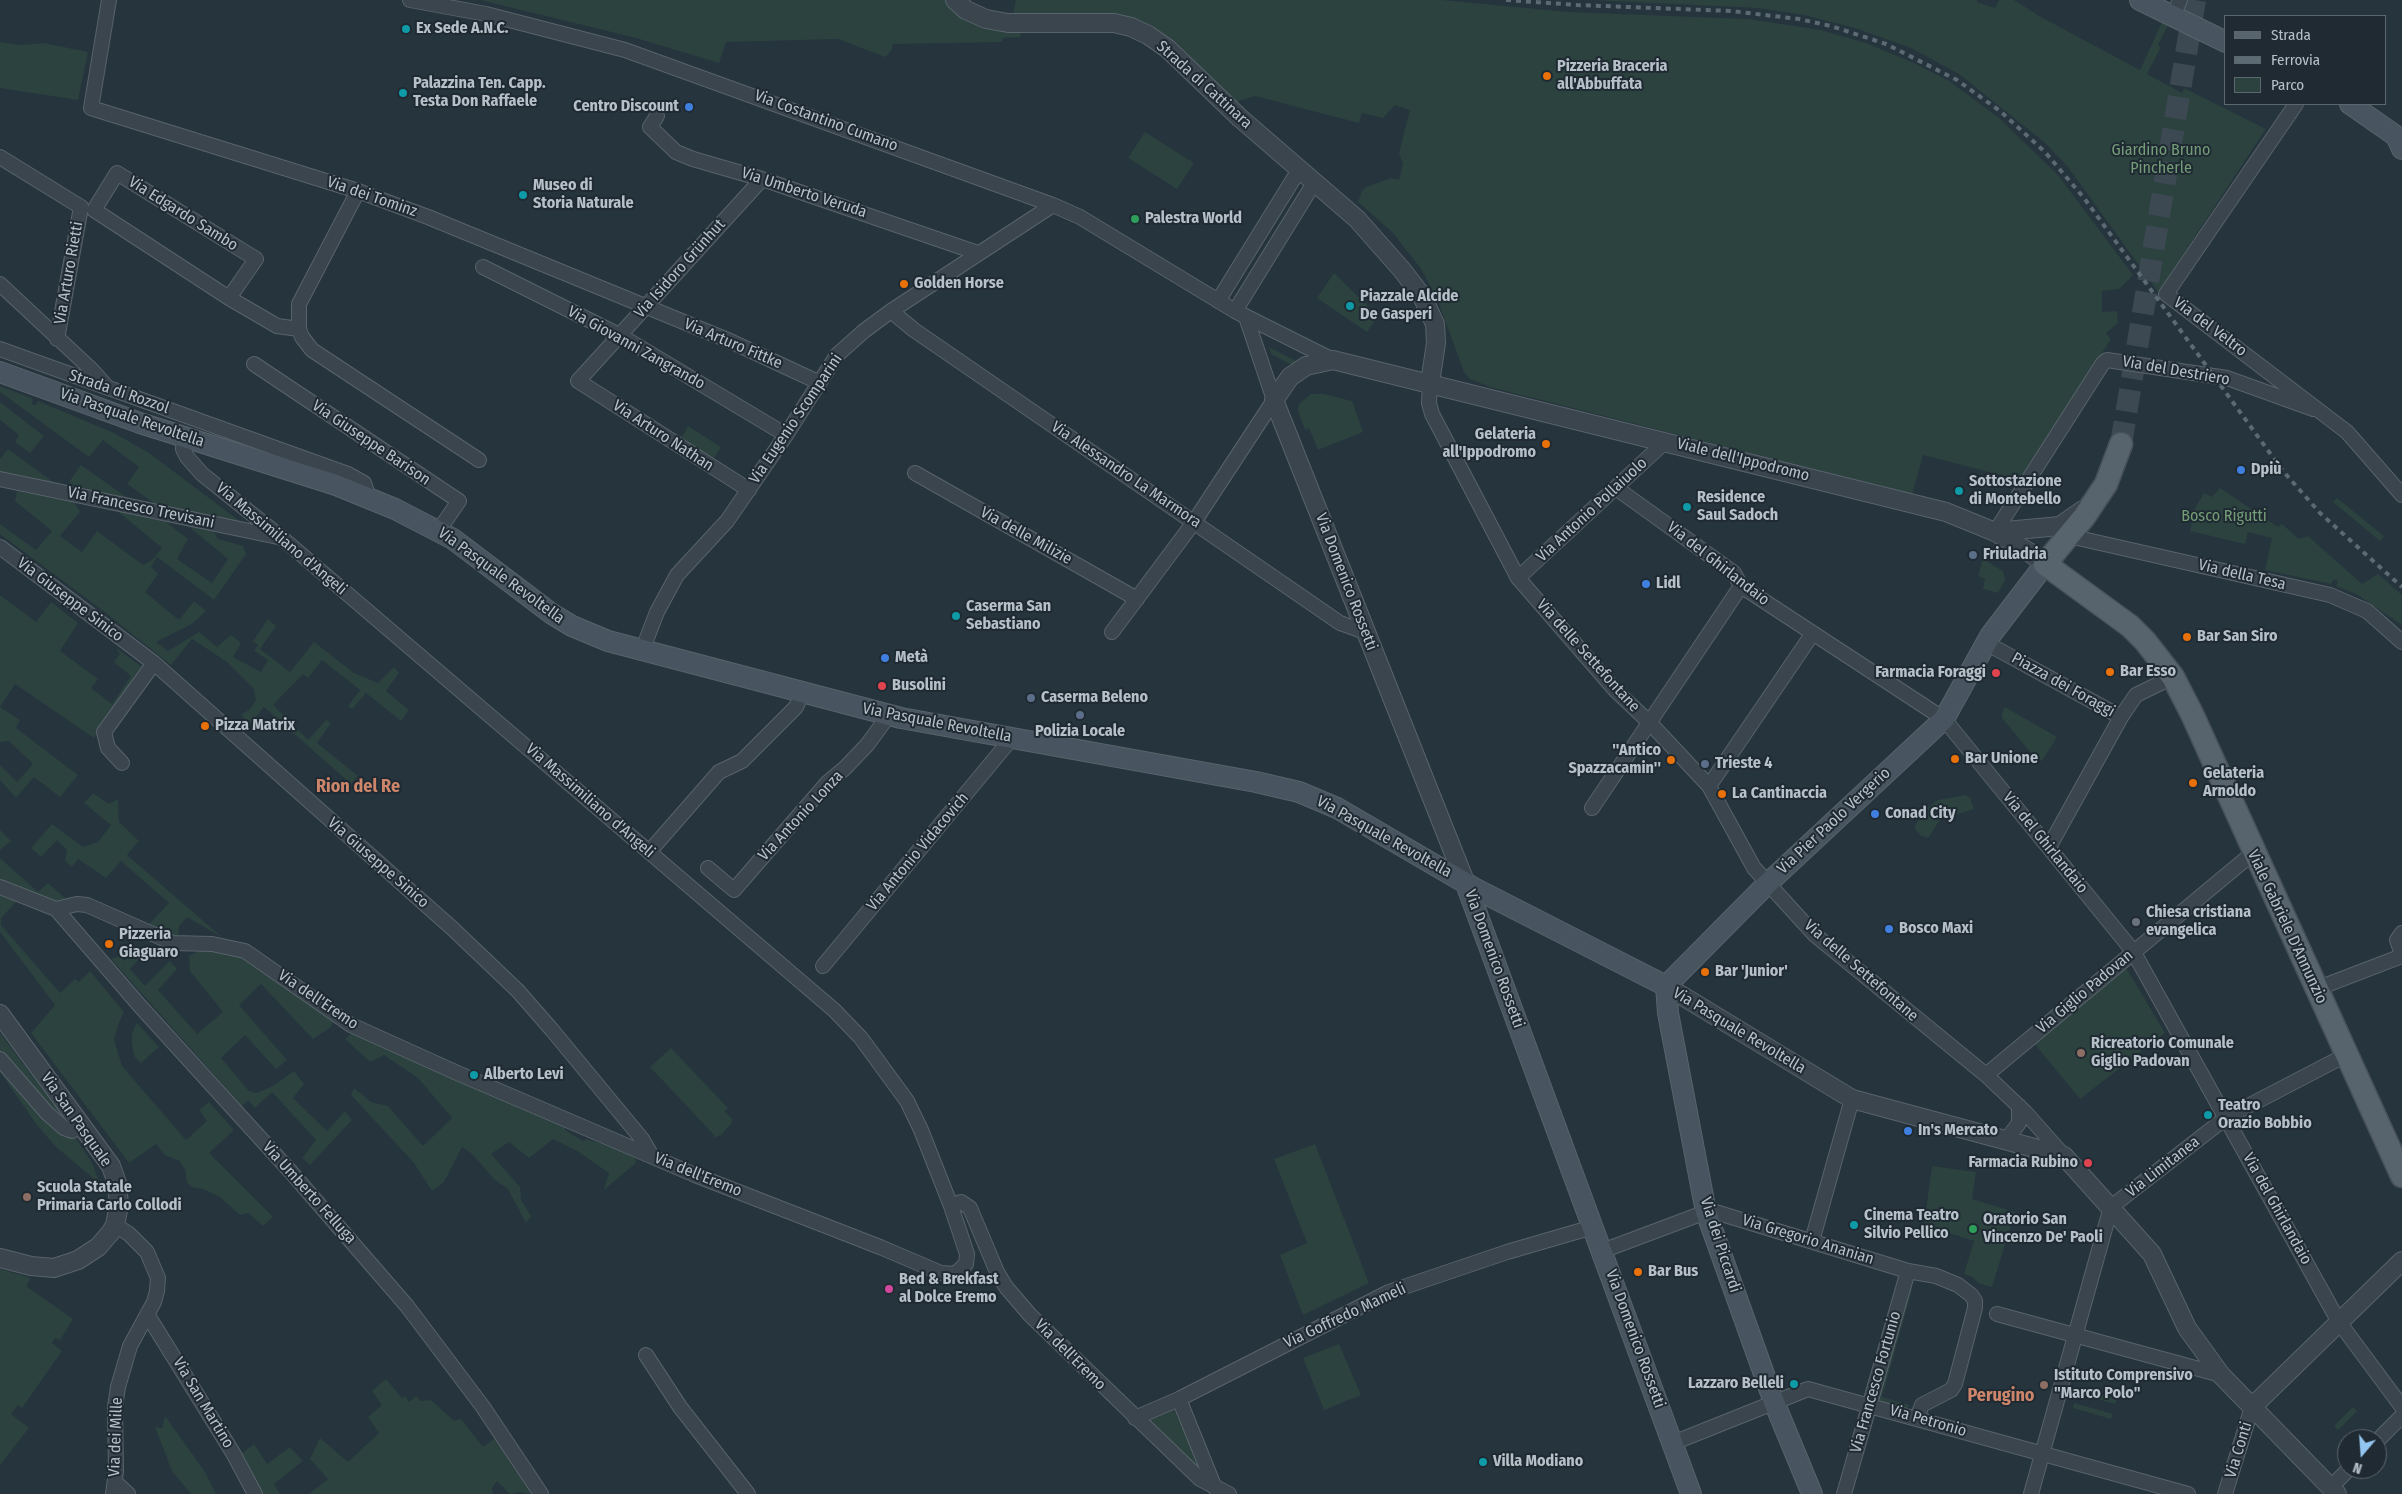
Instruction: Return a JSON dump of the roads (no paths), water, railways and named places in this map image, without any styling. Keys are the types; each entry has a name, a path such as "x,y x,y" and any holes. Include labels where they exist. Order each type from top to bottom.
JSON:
{"main road":[{"path":"2140,0 2177,8 2224,41"},
{"path":"2351,105 2396,136 2402,149"},
{"name":"Via Pasquale Revoltella","path":"0,372 140,423 369,498 439,530 479,556 538,604 572,626 601,638 642,651 889,716 1256,782 1299,792 1337,808 1466,884 1666,986"},
{"path":"1986,644 2014,603 2069,536 2106,484 2121,444"},
{"path":"2045,564 2130,626 2145,641 2173,677"},
{"name":"Via Pier Paolo Vergerio","path":"1666,986 1767,884 1944,718 1986,644"},
{"name":"Viale Gabriele D'Annunzio","path":"2173,677 2192,714 2402,1176"},
{"name":"Via Domenico Rossetti","path":"1466,884 1691,1494"},
{"path":"1487,941 1493,921 1503,914 1520,912"},
{"name":"Via dei Piccardi","path":"1666,986 1668,1013 1706,1212 1774,1402 1812,1494"}],"street":[{"name":"Via dei Tominz","path":"110,0 91,108 358,192 428,217 646,307"},
{"name":"Via Costantino Cumano","path":"410,0 486,14 625,50 1053,205 1080,217 1218,301"},
{"name":"Strada di Cattinara","path":"955,0 966,10 986,19 1008,23 1114,23 1131,27 1148,35 1188,66 1240,118 1298,170"},
{"name":"Via del Veltro","path":"2295,105 2166,294 2347,432 2402,495"},
{"name":"Via Umberto Veruda","path":"657,116 650,127 676,152 693,159 762,178 978,253"},
{"name":"Via Arturo Rietti","path":"0,157 81,207 57,339"},
{"path":"1298,170 1314,184 1357,219 1422,296 1434,324 1436,343 1430,383 1333,360 1240,314 1218,301 1298,170"},
{"name":"Via Edgardo Sambo","path":"229,298 256,259 117,173 94,210 229,298 277,326 299,329"},
{"name":"Via Isidoro Grünhut","path":"578,382 762,178"},
{"path":"1240,314 1314,184"},
{"path":"358,192 299,304 299,329 302,337 312,350 478,460"},
{"name":"Via Eugenio Scomparini","path":"642,651 651,627 677,575 720,530 786,435 818,382 837,355 864,331 892,311 1053,205"},
{"name":"Via Giovanni Zangrando","path":"482,267 621,336 786,435"},
{"path":"0,284 109,388"},
{"name":"Via Arturo Fittke","path":"646,307 730,341 818,382"},
{"name":"Via Alessandro La Marmora","path":"892,311 914,330 1340,623 1365,632"},
{"path":"1240,314 1274,400"},
{"name":"Strada di Rozzol","path":"0,349 348,474 364,483 369,498"},
{"path":"1112,632 1194,522 1281,388 1306,366 1333,360"},
{"name":"Via del Destriero","path":"1995,532 2102,363 2107,360 2227,378 2325,414"},
{"name":"Via Giuseppe Barison","path":"254,364 459,501 439,530"},
{"name":"Via Arturo Nathan","path":"578,382 748,490"},
{"name":"Viale dell'Ippodromo","path":"1430,383 1946,512 1995,532 2045,564"},
{"name":"Via delle Settefontane","path":"1430,383 1429,403 1432,414 1518,578 1616,691 1650,723 1709,786 1744,852 1767,884 1832,951 1986,1075 2019,1106 2152,1254 2187,1328 2220,1375 2334,1491"},
{"name":"Via Domenico Rossetti","path":"1274,400 1466,884"},
{"name":"Via Massimiliano d'Angeli","path":"184,436 183,449 192,464 282,538 834,1010 861,1038 907,1101 921,1130 951,1206"},
{"name":"Via Antonio Pollaiuolo","path":"1518,578 1666,441"},
{"name":"Via delle Milizie","path":"915,473 1137,599"},
{"name":"Via Francesco Trevisani","path":"0,479 282,538"},
{"path":"1995,532 2044,529 2060,526 2088,506 2106,484"},
{"name":"Via del Ghirlandaio","path":"1616,488 1734,572 1741,586 1944,718 2133,951 2227,1117 2339,1322 2402,1407"},
{"name":"Via della Tesa","path":"2069,536 2330,595 2367,611 2402,642"},
{"name":"Via Giuseppe Sinico","path":"0,546 154,664 453,929 511,985 558,1037 642,1139 652,1156"},
{"path":"1592,808 1741,586"},
{"path":"1709,786 1813,633"},
{"name":"Piazza dei Foraggi","path":"1986,644 2121,718 2136,695 2173,677"},
{"path":"122,763 108,748 104,732 154,664"},
{"path":"649,852 719,772 742,761 796,707 802,693"},
{"name":"Via Antonio Lonza","path":"708,868 734,890 827,783 845,768 866,745 889,716"},
{"path":"2049,847 2121,718"},
{"name":"Via Antonio Vidacovich","path":"823,966 1012,738"},
{"name":"Via Giglio Padovan","path":"1986,1075 2133,951 2254,853"},
{"path":"0,887 56,909"},
{"name":"Via dell'Eremo","path":"56,909 78,904 87,905 173,943 212,944 245,950 351,1025 455,1072 652,1156 948,1275 961,1271 966,1264 967,1254 951,1206 962,1202 970,1208 996,1272 1030,1315 1134,1418 1200,1479 1230,1494"},
{"name":"Via Umberto Felluga","path":"56,909 140,1006 291,1172 408,1306 483,1407 541,1494"},
{"path":"2316,989 2402,955 2397,940 2402,933"},
{"name":"Via Pasquale Revoltella","path":"1666,986 1852,1099 2005,1138 2064,1156"},
{"name":"Via San Pasquale","path":"0,1014 101,1150 114,1175 119,1204 115,1225 98,1247 78,1260 54,1268 31,1266 0,1258"},
{"name":"Via Limitanea","path":"2111,1207 2227,1117 2346,1055"},
{"path":"0,1059 47,1113 62,1126 72,1131 82,1125"},
{"path":"1812,1241 1852,1099"},
{"path":"2005,1138 2010,1135 2019,1123 2019,1106"},
{"path":"2031,1494 2111,1207"},
{"name":"Via Gregorio Ananian","path":"1602,1251 1706,1212 1718,1212 1908,1271 1936,1276 1958,1285 1971,1295 1975,1301 1975,1308 1955,1384 1951,1390 1922,1405 1917,1418"},
{"name":"Via dei Mille","path":"114,1488 115,1407 118,1386 130,1346 158,1291 158,1278 154,1266 141,1245 115,1225"},
{"name":"Via Goffredo Mameli","path":"1134,1418 1179,1399 1390,1292 1507,1252 1593,1227"},
{"path":"2252,1406 2402,1260"},
{"name":"Via Francesco Fortunio","path":"1844,1494 1908,1271"},
{"name":"Via San Martino","path":"147,1314 233,1453 254,1494"},
{"path":"1997,1314 2220,1375"},
{"path":"646,1355 680,1406 748,1494"},
{"name":"Via Petronio","path":"1673,1443 1808,1389 2188,1494"},
{"path":"1179,1399 1215,1488"},
{"name":"Via Conti","path":"2225,1494 2252,1406"},
{"path":"2387,1431 2402,1416"},
{"path":"2334,1491 2342,1479"},
{"path":"114,1488 128,1494"}],"tunnel":[{"path":"2121,444 2195,0"}],"railway":[{"path":"1506,0 1577,5 1731,11 1799,19 1831,26 1886,44 1957,80 2000,111 2045,152 2084,198 2283,471 2320,513 2402,587"}],"place":[{"name":"Ex Sede A.N.C.","path":"406,29"},
{"name":"Pizzeria Braceria all'Abbuffata","path":"1547,76"},
{"name":"Palazzina Ten. Capp. Testa Don Raffaele","path":"403,93"},
{"name":"Centro Discount","path":"689,107"},
{"name":"Museo di Storia Naturale","path":"523,195"},
{"name":"Palestra World","path":"1135,219"},
{"name":"Golden Horse","path":"904,284"},
{"name":"Piazzale Alcide De Gasperi","path":"1350,306"},
{"name":"Gelateria all'Ippodromo","path":"1546,444"},
{"name":"Dpiù","path":"2241,470"},
{"name":"Sottostazione di Montebello","path":"1959,491"},
{"name":"Residence Saul Sadoch","path":"1687,507"},
{"name":"Friuladria","path":"1973,555"},
{"name":"Lidl","path":"1646,584"},
{"name":"Caserma San Sebastiano","path":"956,616"},
{"name":"Bar San Siro","path":"2187,637"},
{"name":"Metà","path":"885,658"},
{"name":"Bar Esso","path":"2110,672"},
{"name":"Farmacia Foraggi","path":"1996,673"},
{"name":"Busolini","path":"882,686"},
{"name":"Caserma Beleno","path":"1031,698"},
{"name":"Polizia Locale","path":"1080,715"},
{"name":"Pizza Matrix","path":"205,726"},
{"name":"Bar Unione","path":"1955,759"},
{"name":"''Antico Spazzacamin''","path":"1671,760"},
{"name":"Trieste 4","path":"1705,764"},
{"name":"Gelateria Arnoldo","path":"2193,783"},
{"name":"La Cantinaccia","path":"1722,794"},
{"name":"Conad City","path":"1875,814"},
{"name":"Chiesa cristiana evangelica","path":"2136,922"},
{"name":"Bosco Maxi","path":"1889,929"},
{"name":"Pizzeria Giaguaro","path":"109,944"},
{"name":"Bar 'Junior'","path":"1705,972"},
{"name":"Ricreatorio Comunale Giglio Padovan","path":"2081,1053"},
{"name":"Alberto Levi","path":"474,1075"},
{"name":"Teatro Orazio Bobbio","path":"2208,1115"},
{"name":"In's Mercato","path":"1908,1131"},
{"name":"Farmacia Rubino","path":"2088,1163"},
{"name":"Scuola Statale Primaria Carlo Collodi","path":"27,1197"},
{"name":"Cinema Teatro Silvio Pellico","path":"1854,1225"},
{"name":"Oratorio San Vincenzo De' Paoli","path":"1973,1229"},
{"name":"Bar Bus","path":"1638,1272"},
{"name":"Bed & Brekfast al Dolce Eremo","path":"889,1289"},
{"name":"Lazzaro Belleli","path":"1794,1384"},
{"name":"Istituto Comprensivo \"Marco Polo\"","path":"2044,1385"},
{"name":"Villa Modiano","path":"1483,1462"}],"district":[{"name":"Rion del Re","path":"358,787"},
{"name":"Perugino","path":"2001,1396"}],"park label":[{"name":"Giardino Bruno Pincherle","path":"2161,160"},
{"name":"Bosco Rigutti","path":"2224,517"}]}
